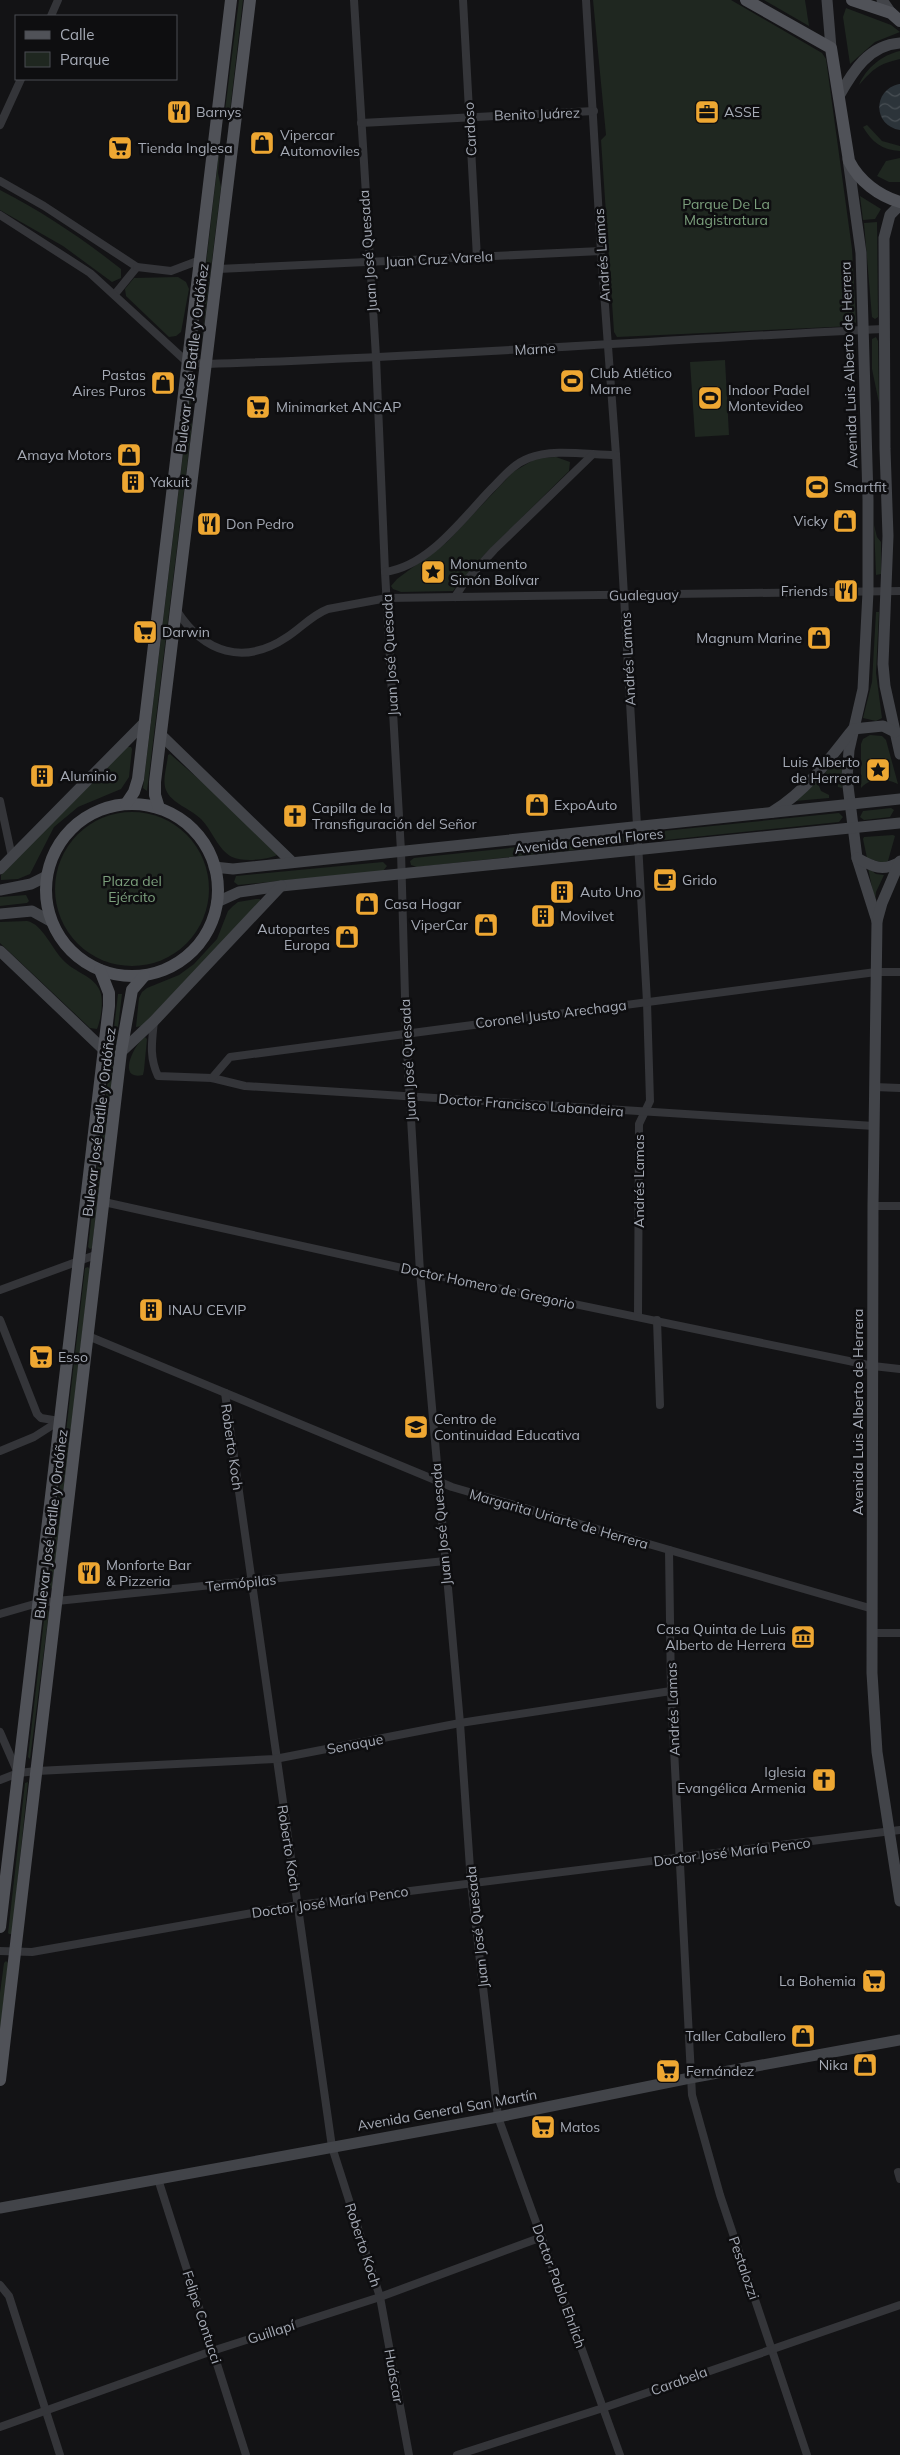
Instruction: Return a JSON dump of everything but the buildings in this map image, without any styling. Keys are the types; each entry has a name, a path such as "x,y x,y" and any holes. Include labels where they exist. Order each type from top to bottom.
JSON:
{"main road":[{"name":"Bulevar José Batlle y Ordóñez","path":"126,804 134,792 138,779 231,0"},
{"name":"Bulevar José Batlle y Ordóñez","path":"159,808 155,795 155,782 250,0"},
{"path":"746,0 831,48"},
{"name":"Avenida Luis Alberto de Herrera","path":"828,0 831,48 861,253 864,330 868,592 863,689 853,729 847,778 858,858 876,921 873,1206 873,1712 894,1831 900,1901"},
{"path":"852,0 896,17"},
{"path":"882,0 896,17"},
{"path":"839,96 863,60 881,48 900,43"},
{"path":"847,154 853,169 870,186 886,197 900,203 890,215 884,232 887,591 883,664 885,686 897,731 900,754"},
{"path":"0,869 145,722"},
{"path":"853,729 883,726 897,731"},
{"name":"Avenida Luis Alberto de Herrera","path":"770,813 782,806 818,774 853,729"},
{"path":"161,735 292,862"},
{"name":"Avenida General Flores","path":"214,867 233,869 900,799"},
{"path":"126,804 159,808 190,827 205,845 214,867 218,884 217,902 210,926 192,951 167,969 144,976 122,976 100,970 71,951 52,922 45,892 46,876 54,852 69,830 95,812 126,804"},
{"name":"Avenida General Flores","path":"217,902 239,892 282,886 401,876 900,824"},
{"name":"Avenida Luis Alberto de Herrera","path":"858,858 876,868 886,868 900,861"},
{"name":"Avenida Luis Alberto de Herrera","path":"876,921 900,861"},
{"path":"0,890 32,884 46,876"},
{"path":"121,1052 154,1021 282,886"},
{"path":"0,914 32,912 52,922"},
{"path":"0,951 104,1049"},
{"name":"Bulevar José Batlle y Ordóñez","path":"0,1927 104,1049 109,993 100,970"},
{"name":"Bulevar José Batlle y Ordóñez","path":"0,2080 121,1052 132,990 144,976"},
{"name":"Avenida General San Martín","path":"0,2208 498,2117 690,2078 900,2040"}],"street":[{"path":"50,15 58,0"},
{"name":"Juan José Quesada","path":"354,0 368,262 376,357 385,572 401,851 406,1033 420,1272 460,1723 471,1883 498,2117"},
{"name":"Cardoso","path":"463,0 477,258"},
{"name":"Andrés Lamas","path":"586,0 616,455 647,1002 650,1101 639,1124 638,1316"},
{"path":"0,125 21,80"},
{"name":"Benito Juárez","path":"360,123 594,111"},
{"path":"0,181 44,206 137,268 171,271 200,260"},
{"path":"0,215 62,253 115,294 187,362"},
{"name":"Juan Cruz Varela","path":"218,269 477,258 601,250"},
{"path":"115,294 137,268"},
{"name":"Marne","path":"187,362 207,364 376,357 884,329"},
{"path":"385,572 406,567 435,546 516,464 535,456 568,453 616,455"},
{"path":"455,597 464,583 494,550 592,455"},
{"name":"Gualeguay","path":"177,611 185,624 206,642 229,651 247,654 277,644 319,612 387,598 900,591"},
{"path":"0,801 12,857"},
{"name":"Coronel Justo Arechaga","path":"212,1078 230,1057 876,972 900,972"},
{"name":"Doctor Francisco Labandeira","path":"154,1021 151,1052 158,1076 212,1078 245,1086 874,1126"},
{"path":"874,1087 900,1088"},
{"name":"Doctor Homero de Gregorio","path":"104,1202 420,1272 900,1370"},
{"path":"873,1206 900,1206"},
{"path":"0,1290 98,1254"},
{"path":"0,1320 37,1414 41,1418 59,1421"},
{"path":"656,1320 660,1405"},
{"name":"Margarita Uriarte de Herrera","path":"88,1336 438,1482 489,1499 873,1609"},
{"name":"Roberto Koch","path":"225,1393 275,1759 332,2146 380,2296"},
{"path":"0,1451 34,1437 59,1421"},
{"name":"Andrés Lamas","path":"669,1550 671,1691 690,2078"},
{"name":"Termópilas","path":"0,1614 38,1603 445,1561"},
{"path":"873,1633 900,1633"},
{"name":"Senaque","path":"0,1780 18,1773 37,1771 275,1759 460,1723 671,1691"},
{"path":"0,1732 18,1773"},
{"name":"Doctor José María Penco","path":"0,1950 32,1952 298,1905 894,1831"},
{"name":"Pestalozzi","path":"690,2078 692,2095 720,2195 807,2455"},
{"name":"Doctor Pablo Ehrlich","path":"498,2117 620,2455"},
{"name":"Felipe Contucci","path":"158,2179 246,2455"},
{"name":"Guillapí","path":"0,2427 212,2352 380,2296 542,2237"},
{"path":"0,2285 9,2296 60,2455"},
{"name":"Huáscar","path":"380,2296 408,2455"},
{"name":"Carabela","path":"457,2455 603,2408 771,2348 900,2305"}],"green space":[{"path":"239,0 243,0 230,111 227,113 225,110"},
{"name":"Parque De La Magistratura","path":"593,0 731,0 822,53 826,59 852,249 856,322 853,326 617,337 614,332 601,140 606,135"},
{"path":"764,0 805,0 809,26"},
{"path":"846,8 891,25 900,32 875,42 850,64 843,17"},
{"path":"900,51 900,59 876,68 859,85 875,63"},
{"path":"867,125 882,141 900,146 900,151 888,149 878,144 863,127"},
{"path":"221,135 218,173 221,187 201,350 205,310 202,298"},
{"path":"900,158 900,182 889,182 877,176 886,161"},
{"path":"0,190 62,226 92,247 121,269 121,278 112,282 63,246 0,210"},
{"path":"860,196 881,209 875,219 863,220"},
{"path":"877,222 878,317 875,319 872,317 864,223"},
{"path":"178,277 186,282 189,289 181,332 176,336 169,337 126,296 125,289 134,278"},
{"path":"876,337 878,341 879,403 872,369 872,339"},
{"name":"Indoor Padel Montevideo","path":"725,360 729,435 695,437 690,362"},
{"path":"192,379 190,414 192,426 147,791 143,788"},
{"path":"556,457 570,462 569,471 485,554 453,591 401,592 393,589 391,586 397,579 447,542 513,472 537,458"},
{"path":"874,525 877,537 881,542 881,574 876,575"},
{"path":"876,612 879,612 876,673 882,718 876,721 863,718 872,682"},
{"path":"870,735 882,736 886,740 898,784 874,780 861,788 861,744 863,739"},
{"path":"126,747 131,747 132,749 129,777 121,789 78,807 54,827 30,874 18,879 1,880 1,875"},
{"path":"170,754 233,809 277,855 248,860 236,859 227,854 201,819 172,799 166,790 165,777 168,755"},
{"path":"839,757 842,759 842,788 838,787 835,779 823,775"},
{"path":"817,781 821,791 829,795 829,798 795,801"},
{"path":"891,808 894,810 890,817 864,820 860,817 863,811"},
{"name":"Plaza del Ejército","path":"132,812 161,818 175,825 186,835 196,846 203,860 209,889 203,918 196,932 186,943 175,953 161,960 132,966 103,960 89,953 78,943 68,932 61,918 55,889 61,860 68,846 78,835 89,825 103,818"},
{"path":"839,813 843,817 839,822 656,841 652,841 649,836 653,832"},
{"path":"623,836 625,841 620,845 417,867 411,865 410,861 414,858"},
{"path":"895,836 888,861 883,863 867,858 864,837"},
{"path":"383,862 387,866 383,871 238,885 234,882 236,876"},
{"path":"868,868 876,874 884,875 876,892 875,902"},
{"path":"26,895 29,901 27,903 0,906 0,897"},
{"path":"260,899 261,904 142,1026 136,1027 139,998 142,992 147,988 179,975 194,964 217,939 228,911 238,902"},
{"path":"27,921 33,923 43,932 65,962 89,978 97,986 100,991 102,1005 97,1029 90,1028 0,943 0,922"},
{"path":"118,994 122,994 92,1248 90,1249 88,1247"},
{"path":"145,1037 147,1039 143,1075 135,1075 130,1073 130,1061 136,1047"},
{"path":"88,1267 90,1269 52,1588 50,1589 48,1587 85,1268"},
{"path":"45,1611 49,1612 30,1759 28,1757"},
{"path":"28,1782 12,1934 9,1934 25,1783"},
{"path":"6,1961 8,1963 0,2033 0,1993 4,1963"}],"water":[{"path":"900,84 900,130 891,127 885,122 879,108 880,100 884,93"}],"place":[{"name":"Barnys","path":"179,112"},
{"name":"ASSE","path":"707,112"},
{"name":"Vipercar Automoviles","path":"262,143"},
{"name":"Tienda Inglesa","path":"120,148"},
{"name":"Club Atlético Marne","path":"572,381"},
{"name":"Pastas Aires Puros","path":"163,383"},
{"name":"Indoor Padel Montevideo","path":"710,398"},
{"name":"Minimarket ANCAP","path":"258,407"},
{"name":"Amaya Motors","path":"129,455"},
{"name":"Yakuit","path":"133,482"},
{"name":"Smartfit","path":"817,487"},
{"name":"Vicky","path":"845,521"},
{"name":"Don Pedro","path":"209,524"},
{"name":"Monumento Simón Bolívar","path":"433,572"},
{"name":"Friends","path":"846,591"},
{"name":"Darwin","path":"145,632"},
{"name":"Magnum Marine","path":"819,638"},
{"name":"Luis Alberto de Herrera","path":"878,770"},
{"name":"Aluminio","path":"42,776"},
{"name":"ExpoAuto","path":"537,805"},
{"name":"Capilla de la Transfiguración del Señor","path":"295,816"},
{"name":"Grido","path":"665,880"},
{"name":"Auto Uno","path":"562,892"},
{"name":"Casa Hogar","path":"367,904"},
{"name":"Movilvet","path":"543,916"},
{"name":"ViperCar","path":"486,925"},
{"name":"Autopartes Europa","path":"347,937"},
{"name":"INAU CEVIP","path":"151,1310"},
{"name":"Esso","path":"41,1357"},
{"name":"Centro de Continuidad Educativa","path":"416,1427"},
{"name":"Monforte Bar & Pizzeria","path":"89,1573"},
{"name":"Casa Quinta de Luis Alberto de Herrera","path":"803,1637"},
{"name":"Iglesia Evangélica Armenia","path":"824,1780"},
{"name":"La Bohemia","path":"874,1981"},
{"name":"Taller Caballero","path":"803,2036"},
{"name":"Nika","path":"865,2065"},
{"name":"Fernández","path":"668,2071"},
{"name":"Matos","path":"543,2127"}]}
